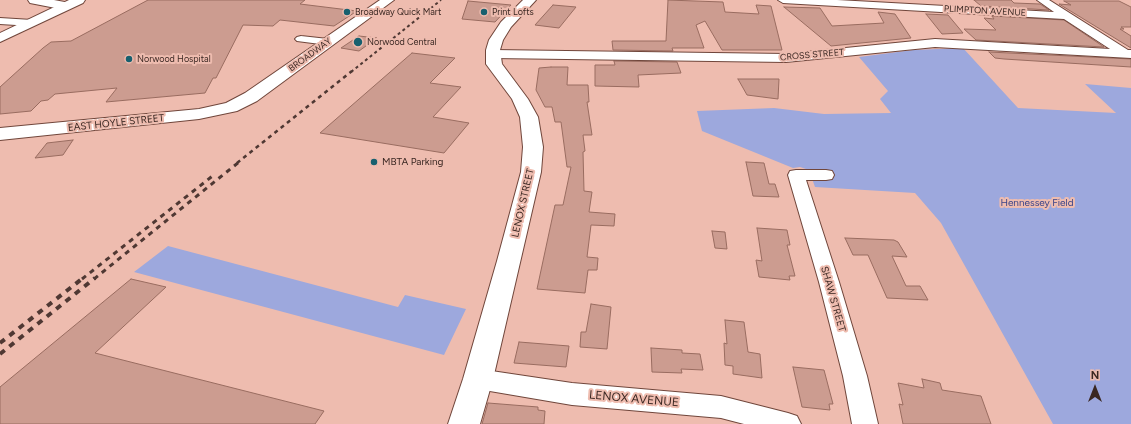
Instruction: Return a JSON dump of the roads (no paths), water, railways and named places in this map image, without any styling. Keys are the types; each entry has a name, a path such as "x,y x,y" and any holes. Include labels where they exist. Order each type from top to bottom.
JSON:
{"street":[{"path":"34,0 66,6"},
{"path":"0,38 79,0"},
{"name":"BROADWAY","path":"231,107 251,97 388,0"},
{"path":"493,54 497,38 506,25 530,0"},
{"name":"PLIMPTON AVENUE","path":"784,0 1067,16"},
{"path":"1042,0 1128,53"},
{"path":"0,21 32,23"},
{"path":"302,39 328,42"},
{"name":"CROSS STREET","path":"493,54 786,58 935,43 1128,53"},
{"name":"LENOX STREET","path":"464,424 478,379 531,172 533,147 532,130 529,117 520,99 494,64 493,54"},
{"name":"EAST HOYLE STREET","path":"0,134 199,114 231,107"},
{"name":"SHAW STREET","path":"826,175 796,176 829,282 855,376 865,424"},
{"name":"LENOX AVENUE","path":"478,379 572,394 721,407 788,424"}],"railway":[{"path":"351,72 441,0"},
{"path":"237,163 352,71"},
{"path":"94,279 239,162"},
{"path":"82,279 215,174"},
{"path":"0,343 83,278"},
{"path":"0,354 95,278"}],"place":[{"name":"Broadway Quick Mart","path":"347,12"},
{"name":"Print Lofts","path":"484,12"},
{"name":"Norwood Central","path":"358,42"},
{"name":"Norwood Hospital","path":"129,59"},
{"name":"MBTA Parking","path":"374,162"}],"park label":[{"name":"Hennessey Field","path":"1037,203"}]}
